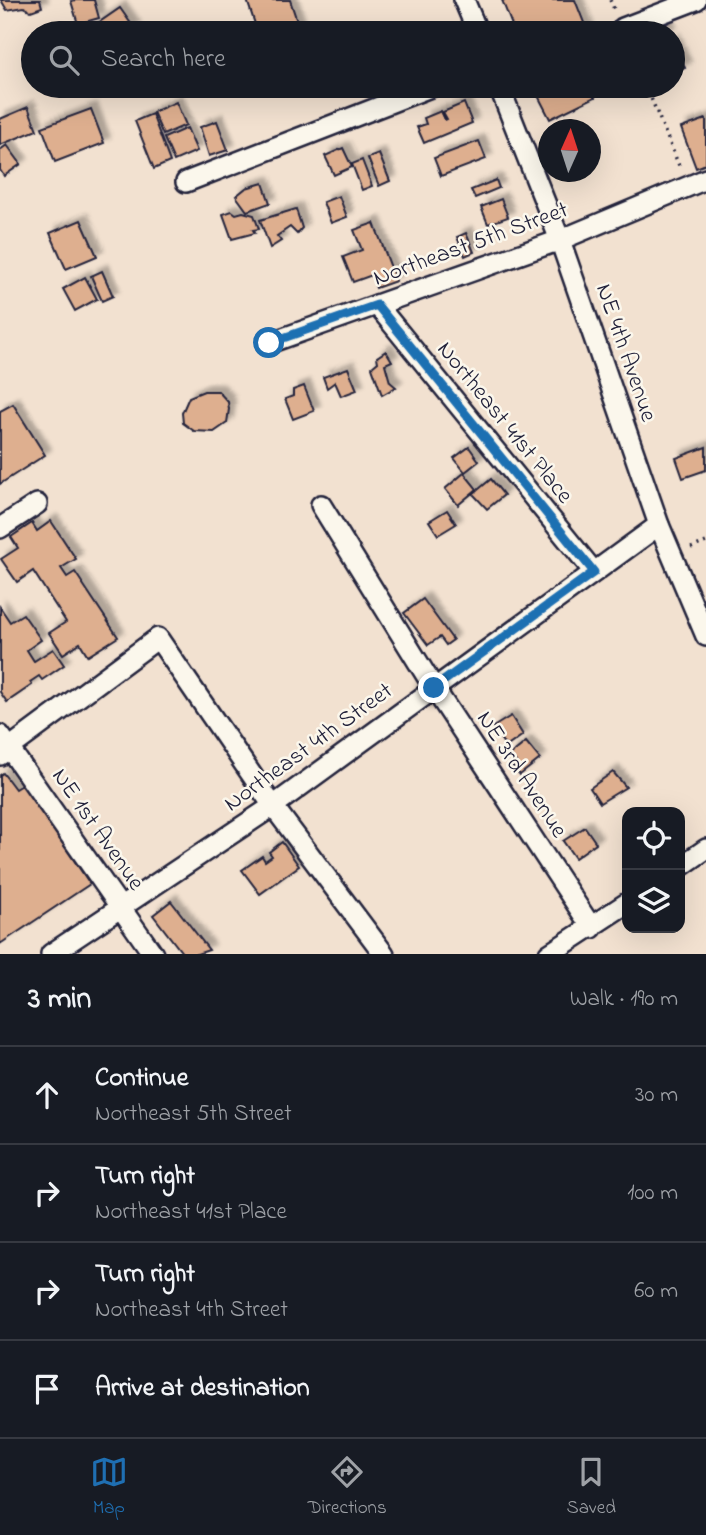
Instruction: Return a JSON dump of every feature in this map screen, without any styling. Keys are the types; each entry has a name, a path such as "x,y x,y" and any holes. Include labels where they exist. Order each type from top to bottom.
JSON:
{"street":[{"path":"464,0 473,21"},
{"path":"641,21 696,0"},
{"path":"186,182 402,98"},
{"name":"NE 4th Avenue","path":"504,98 561,240 659,525 706,636"},
{"name":"Northeast 5th Street","path":"269,343 561,240 706,179"},
{"name":"Northeast 41st Place","path":"377,305 594,572"},
{"path":"0,528 37,504"},
{"name":"NE 3rd Avenue","path":"321,505 434,688 592,928"},
{"name":"Northeast 4th Street","path":"51,954 273,806 659,525"},
{"path":"3,746 158,638 273,806 384,954"},
{"name":"NE 1st Avenue","path":"3,746 153,954"},
{"path":"685,864 706,849"},
{"path":"549,954 622,907"}],"path":[{"path":"651,98 687,186"}],"building":[{"path":"1,0 40,0 42,7 31,11 24,7 7,10"},
{"path":"94,0 99,18 77,21 71,1"},
{"path":"247,0 290,0 297,21 254,21"},
{"path":"502,0 575,0 583,21 510,21"},
{"path":"120,8 129,21 101,21"},
{"path":"539,98 593,98 550,119"},
{"path":"176,102 186,125 163,135 153,112"},
{"path":"464,103 472,123 424,143 417,127 426,124 424,118 441,111 445,120 447,119 443,112"},
{"path":"28,107 37,130 0,145 0,119"},
{"path":"91,109 104,143 55,162 42,127"},
{"path":"152,114 170,162 154,169 135,121"},
{"path":"706,119 706,164 696,168 681,128"},
{"path":"217,121 228,150 209,156 200,127"},
{"path":"187,128 197,151 174,161 164,138"},
{"path":"479,141 486,159 441,176 434,158"},
{"path":"7,145 21,164 4,176 0,170 0,150"},
{"path":"343,148 352,167 334,175 325,156"},
{"path":"379,154 390,181 379,186 368,158"},
{"path":"362,160 372,186 362,190 352,164"},
{"path":"496,180 499,188 475,198 471,190"},
{"path":"263,183 270,203 247,211 236,196 246,188"},
{"path":"339,196 347,217 331,223 323,202"},
{"path":"501,199 508,217 488,224 481,207"},
{"path":"296,209 302,228 297,234 290,227 277,236 281,241 270,248 260,220"},
{"path":"232,211 236,214 243,212 254,215 259,229 253,230 255,233 232,239 223,214"},
{"path":"81,220 97,256 66,269 50,233"},
{"path":"374,223 396,281 376,288 372,275 353,282 343,257 362,250 354,230"},
{"path":"466,233 474,252 465,256 457,237"},
{"path":"102,271 113,296 102,301 91,276"},
{"path":"85,277 97,299 75,311 63,289"},
{"path":"386,351 392,361 385,364 390,382 396,387 382,395 372,367 378,362 377,357"},
{"path":"348,368 357,390 341,396 335,382 327,388 323,377"},
{"path":"304,386 314,411 293,419 285,399 293,396 293,390"},
{"path":"204,391 218,391 228,402 227,423 214,432 194,431 183,423 182,413 189,397"},
{"path":"13,404 45,455 0,484 0,411"},
{"path":"469,447 479,461 465,472 454,458"},
{"path":"706,447 706,470 683,478 676,458"},
{"path":"464,473 477,489 458,505 445,489"},
{"path":"491,479 504,495 487,509 473,494"},
{"path":"447,510 456,524 438,535 429,521"},
{"path":"51,521 76,559 61,568 67,577 75,572 118,637 88,656 80,643 63,654 49,633 66,622 33,571 17,582 1,559 18,548 11,537 32,523 37,531"},
{"path":"423,599 453,640 446,645 440,637 428,645 404,613"},
{"path":"0,607 10,622 23,614 41,640 27,650 34,661 53,649 64,665 42,680 39,676 30,682 32,685 7,702 0,692"},
{"path":"511,716 523,735 506,747 493,727"},
{"path":"526,742 540,759 520,775 512,766 516,762 510,755"},
{"path":"613,772 626,787 600,803 590,788"},
{"path":"3,773 15,789 23,784 90,884 0,944 0,775"},
{"path":"585,827 596,843 575,858 563,841"},
{"path":"282,842 299,866 260,894 242,870 262,856 265,861 272,856 269,852"},
{"path":"171,901 209,950 197,954 183,954 153,915"}],"route":[{"path":"269,343 377,305 594,572 434,688"}]}
